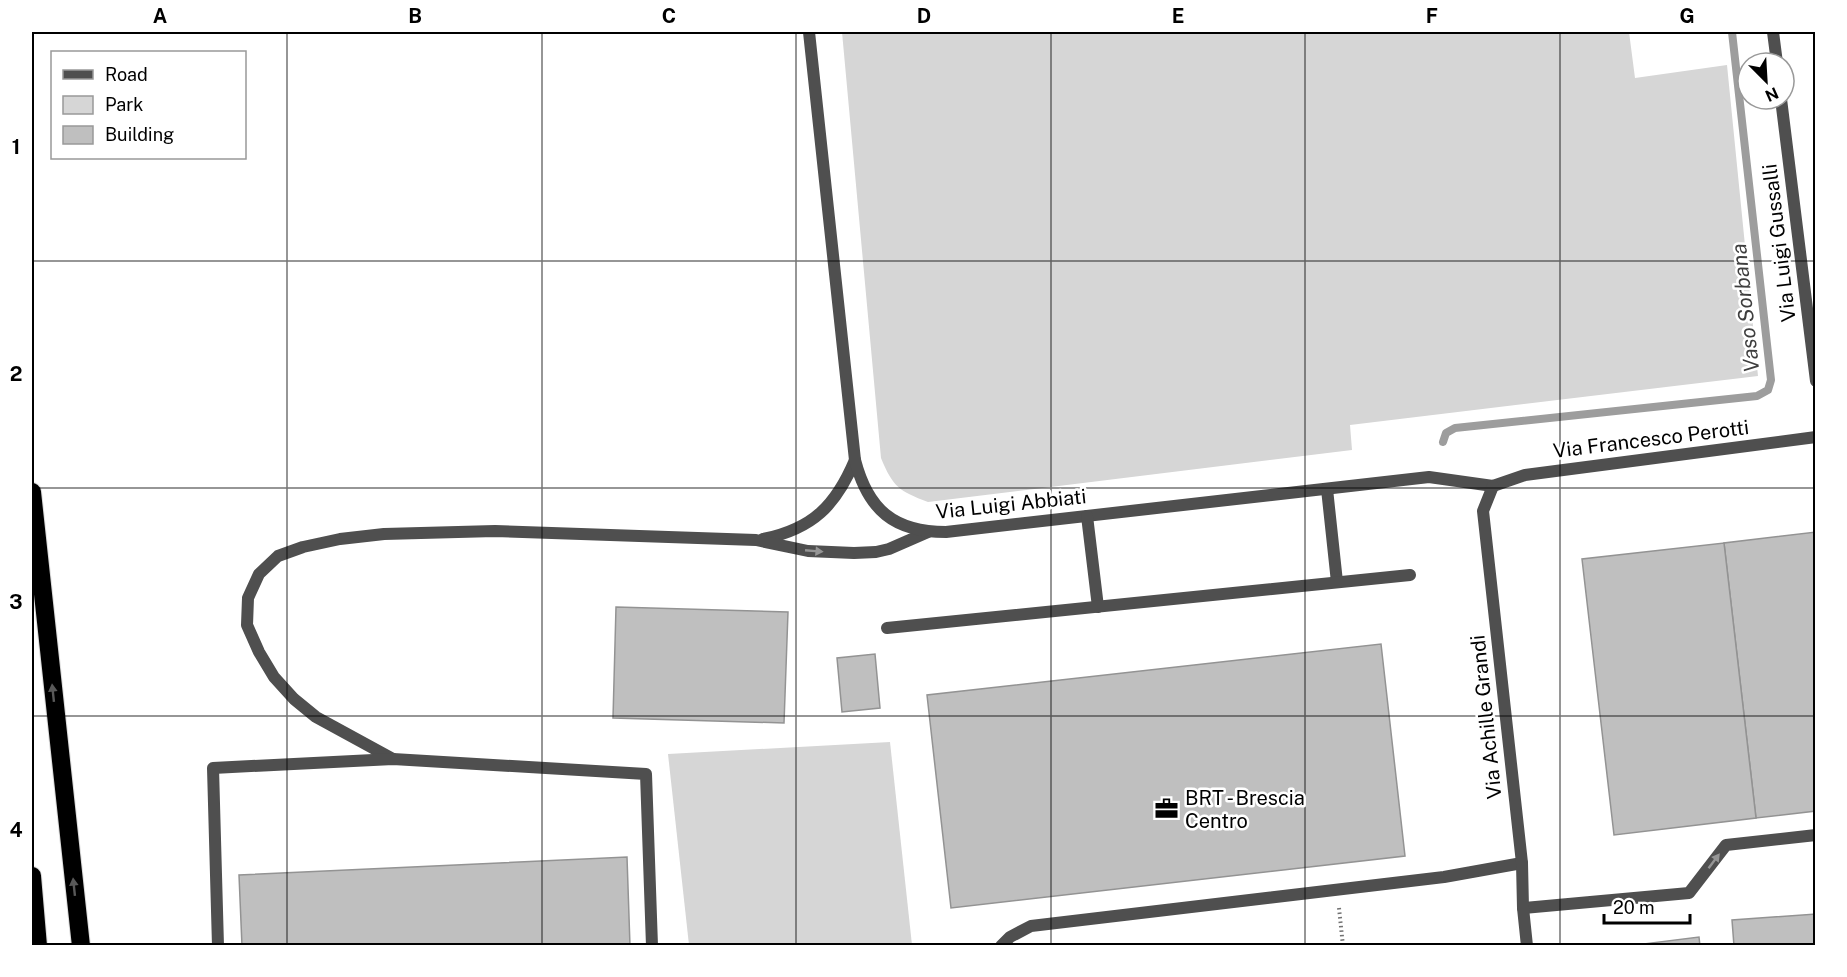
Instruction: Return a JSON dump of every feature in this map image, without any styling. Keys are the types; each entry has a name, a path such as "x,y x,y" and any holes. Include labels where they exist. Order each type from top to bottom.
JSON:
{"highway":[{"path":"32,492 81,945"},
{"path":"32,876 38,945"}],"street":[{"name":"Via Luigi Abbiati","path":"808,32 855,460 861,481 872,501 887,516 907,527 928,532 946,532 1429,477 1493,486"},
{"path":"1773,32 1775,51"},
{"name":"Via Luigi Gussalli","path":"1782,111 1815,381"},
{"name":"Via Francesco Perotti","path":"1493,486 1525,475 1815,437"},
{"path":"756,540 778,536 798,528 817,516 833,501 847,480 855,460"},
{"name":"Via Achille Grandi","path":"1493,486 1483,511 1522,863 1527,945"},
{"path":"1327,489 1337,582"},
{"path":"1087,516 1098,607"},
{"path":"393,759 316,717 294,699 274,677 258,652 248,625 248,598 259,574 278,556 303,547 340,539 384,534 495,531 756,540 808,550 854,553 889,549 928,532"},
{"path":"887,628 1410,575"},
{"path":"218,945 213,768 393,759 646,774 652,945"},
{"path":"1523,908 1689,893 1726,844 1815,836"},
{"path":"1001,945 1030,926 1444,877 1522,863"}],"path":[{"path":"1336,890 1343,945"}],"green space":[{"path":"842,32 1629,32 1635,78 1727,65 1758,376 1350,425 1352,450 928,502 898,487 889,476 881,458"},
{"path":"890,742 912,945 689,945 668,754"}],"building":[{"path":"1816,532 1816,811 1756,818 1724,543"},
{"path":"1724,543 1756,818 1614,835 1582,559"},
{"path":"616,607 788,612 784,723 613,718"},
{"path":"1381,644 1405,856 951,908 927,695"},
{"path":"875,654 880,708 842,712 837,658"},
{"path":"627,857 630,946 242,946 239,875"},
{"path":"1816,914 1816,946 1734,946 1732,920"},
{"path":"1699,937 1700,946 1644,946 1643,944"}],"waterway":[{"name":"Vaso Sorbana","path":"1443,442 1446,433 1455,428 1757,396 1768,390 1771,380 1732,32"}],"place":[{"name":"BRT - Brescia Centro","path":"1167,809"}]}
